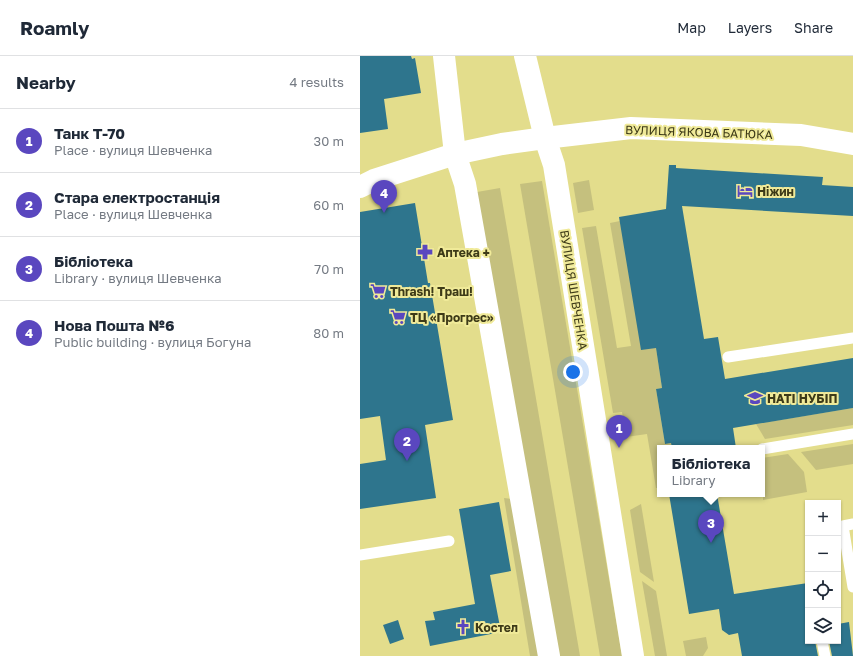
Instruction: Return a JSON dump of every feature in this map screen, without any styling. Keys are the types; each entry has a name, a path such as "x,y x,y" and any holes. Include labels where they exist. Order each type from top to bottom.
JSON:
{"main road":[{"path":"444,56 455,154 465,184 549,656"},
{"name":"ВУЛИЦЯ ШЕВЧЕНКА","path":"525,56 544,138 554,165 633,656"},
{"name":"ВУЛИЦЯ ЯКОВА БАТЮКА","path":"360,187 374,180 455,154 502,144 631,128 801,135 853,144"}],"lane":[{"path":"728,357 853,338"},
{"path":"765,449 853,434"},
{"path":"853,524 843,526 853,587"},
{"path":"360,555 449,541"},
{"path":"823,644 825,656"}],"shaded area":[{"path":"589,180 594,210 578,213 573,183"},
{"path":"542,181 622,656 600,656 520,184"},
{"path":"500,188 580,656 556,656 477,192"},
{"path":"620,221 656,348 662,388 656,389 665,444 671,443 671,445 657,445 657,488 647,434 626,437 622,412 613,413 582,228 596,226 617,348 631,346 610,223"},
{"path":"853,408 853,425 765,439 756,424"},
{"path":"853,444 853,464 816,470 801,452"},
{"path":"788,454 804,472 807,492 763,500 763,497 765,497 765,458"},
{"path":"504,498 511,499 541,656 530,656"},
{"path":"641,504 654,582 640,572 630,510"},
{"path":"642,581 656,591 667,656 655,656"},
{"path":"706,637 708,648 703,656 686,656 683,641"}],"building":[{"path":"360,56 411,56 412,59 415,58 421,93 384,99 388,129 360,133"},
{"path":"669,165 676,165 676,168 823,177 822,185 853,187 853,216 682,206 704,339 718,337 725,379 853,358 853,408 733,428 736,445 665,444 656,389 662,388 656,348 641,350 619,217 666,209"},
{"name":"ТЦ «Прогрес»","path":"415,203 453,420 425,425 436,498 360,509 360,464 386,460 380,416 360,419 360,212"},
{"path":"670,497 718,497 734,594 805,583 805,644 816,644 818,656 742,656 738,633 729,635 722,630 719,609 689,614"},
{"path":"499,502 511,571 490,575 501,632 430,646 425,621 435,620 433,612 475,604 459,509"},
{"path":"398,620 404,639 390,644 383,625"},
{"path":"849,622 853,656 832,656 830,644 841,644 841,623"}],"place":[{"name":"Ніжин","path":"745,191"},
{"name":"Нова Пошта №6","path":"384,213"},
{"name":"Аптека +","path":"425,252"},
{"name":"Thrash! Траш!","path":"378,291"},
{"name":"ТЦ «Прогрес»","path":"398,317"},
{"name":"НАТІ НУБІП","path":"755,398"},
{"name":"Танк Т-70","path":"619,448"},
{"name":"Cтара електростанція","path":"407,461"},
{"name":"Бібліотека","path":"711,543"},
{"name":"Костел","path":"463,627"}]}
